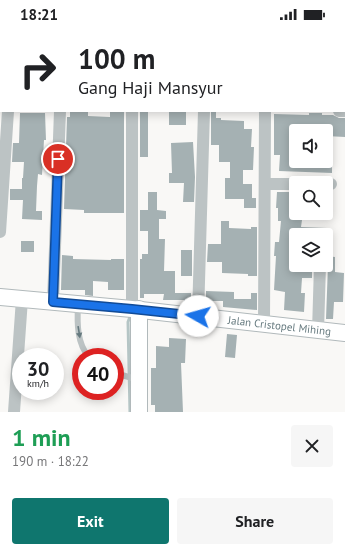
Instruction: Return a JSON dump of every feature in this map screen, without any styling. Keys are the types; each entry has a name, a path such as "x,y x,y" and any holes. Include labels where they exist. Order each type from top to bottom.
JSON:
{"street":[{"path":"0,232 8,112"},
{"path":"53,302 60,112"},
{"path":"132,112 139,412"},
{"path":"198,316 204,112"},
{"path":"264,325 265,112"},
{"path":"265,184 289,184"},
{"path":"318,331 320,272"},
{"name":"Jalan Cristopel Mihing","path":"0,297 136,309 345,334"},
{"path":"14,412 22,299"}],"lane":[{"path":"78,304 77,319 81,343 84,348"},
{"path":"124,376 139,380"}],"building":[{"path":"70,112 88,112 88,116 110,117 110,112 124,112 124,213 84,213 84,210 64,209 67,117 70,117"},
{"path":"140,112 148,112 148,157 140,157"},
{"path":"169,112 186,112 186,125 169,125"},
{"path":"211,112 216,112 216,118 221,118 221,120 244,121 244,129 252,129 251,147 254,147 253,170 243,170 243,184 252,184 252,198 256,198 256,208 244,208 244,199 225,199 225,178 230,178 230,162 219,162 219,145 211,145"},
{"path":"20,113 45,113 46,140 44,140 42,175 38,174 36,211 42,211 42,220 22,219 23,200 10,200 10,189 22,189 24,162 12,162 13,143 19,143"},
{"path":"309,113 322,113 322,115 333,115 339,118 345,118 345,137 333,136 333,124 289,124 289,168 332,168 332,173 279,171 280,155 274,155 274,114 309,115"},
{"path":"193,142 195,177 194,202 183,202 184,183 169,183 169,173 172,173 171,143"},
{"path":"148,192 157,192 157,210 166,211 166,219 159,219 159,239 165,239 164,271 175,271 175,293 191,293 191,305 184,305 184,300 163,300 164,294 144,294 144,298 140,298 140,259 142,259 142,254 148,254 148,231 140,231 140,210 148,210"},
{"path":"277,192 289,192 289,220 302,220 301,227 327,228 289,228 289,272 312,272 312,278 302,278 301,293 305,293 304,312 284,310 285,292 274,290 276,256 274,256 275,242 279,242 281,221 278,221 278,208 276,208"},
{"path":"221,221 229,221 229,228 251,229 251,227 257,227 257,276 248,276 248,274 222,273 222,262 207,262 208,244 221,244"},
{"path":"21,241 34,241 34,252 21,252"},
{"path":"181,250 192,250 192,276 181,276"},
{"path":"62,255 73,256 73,259 124,259 124,290 108,290 108,282 93,281 93,296 85,295 85,290 61,290"},
{"path":"333,257 335,257 335,272 344,273 343,302 334,302 333,319 326,319 328,272 333,272"},
{"path":"206,291 234,292 234,299 251,299 251,293 257,293 257,310 223,307 223,301 206,301"},
{"path":"227,334 237,335 235,358 225,357"},
{"path":"169,338 186,339 185,363 181,363 183,412 155,412 155,405 151,405 151,368 156,368 156,346 169,347"}],"waterway":[{"path":"130,412 128,322 131,314"}],"route":[{"path":"58,159 53,302 198,316"}]}
